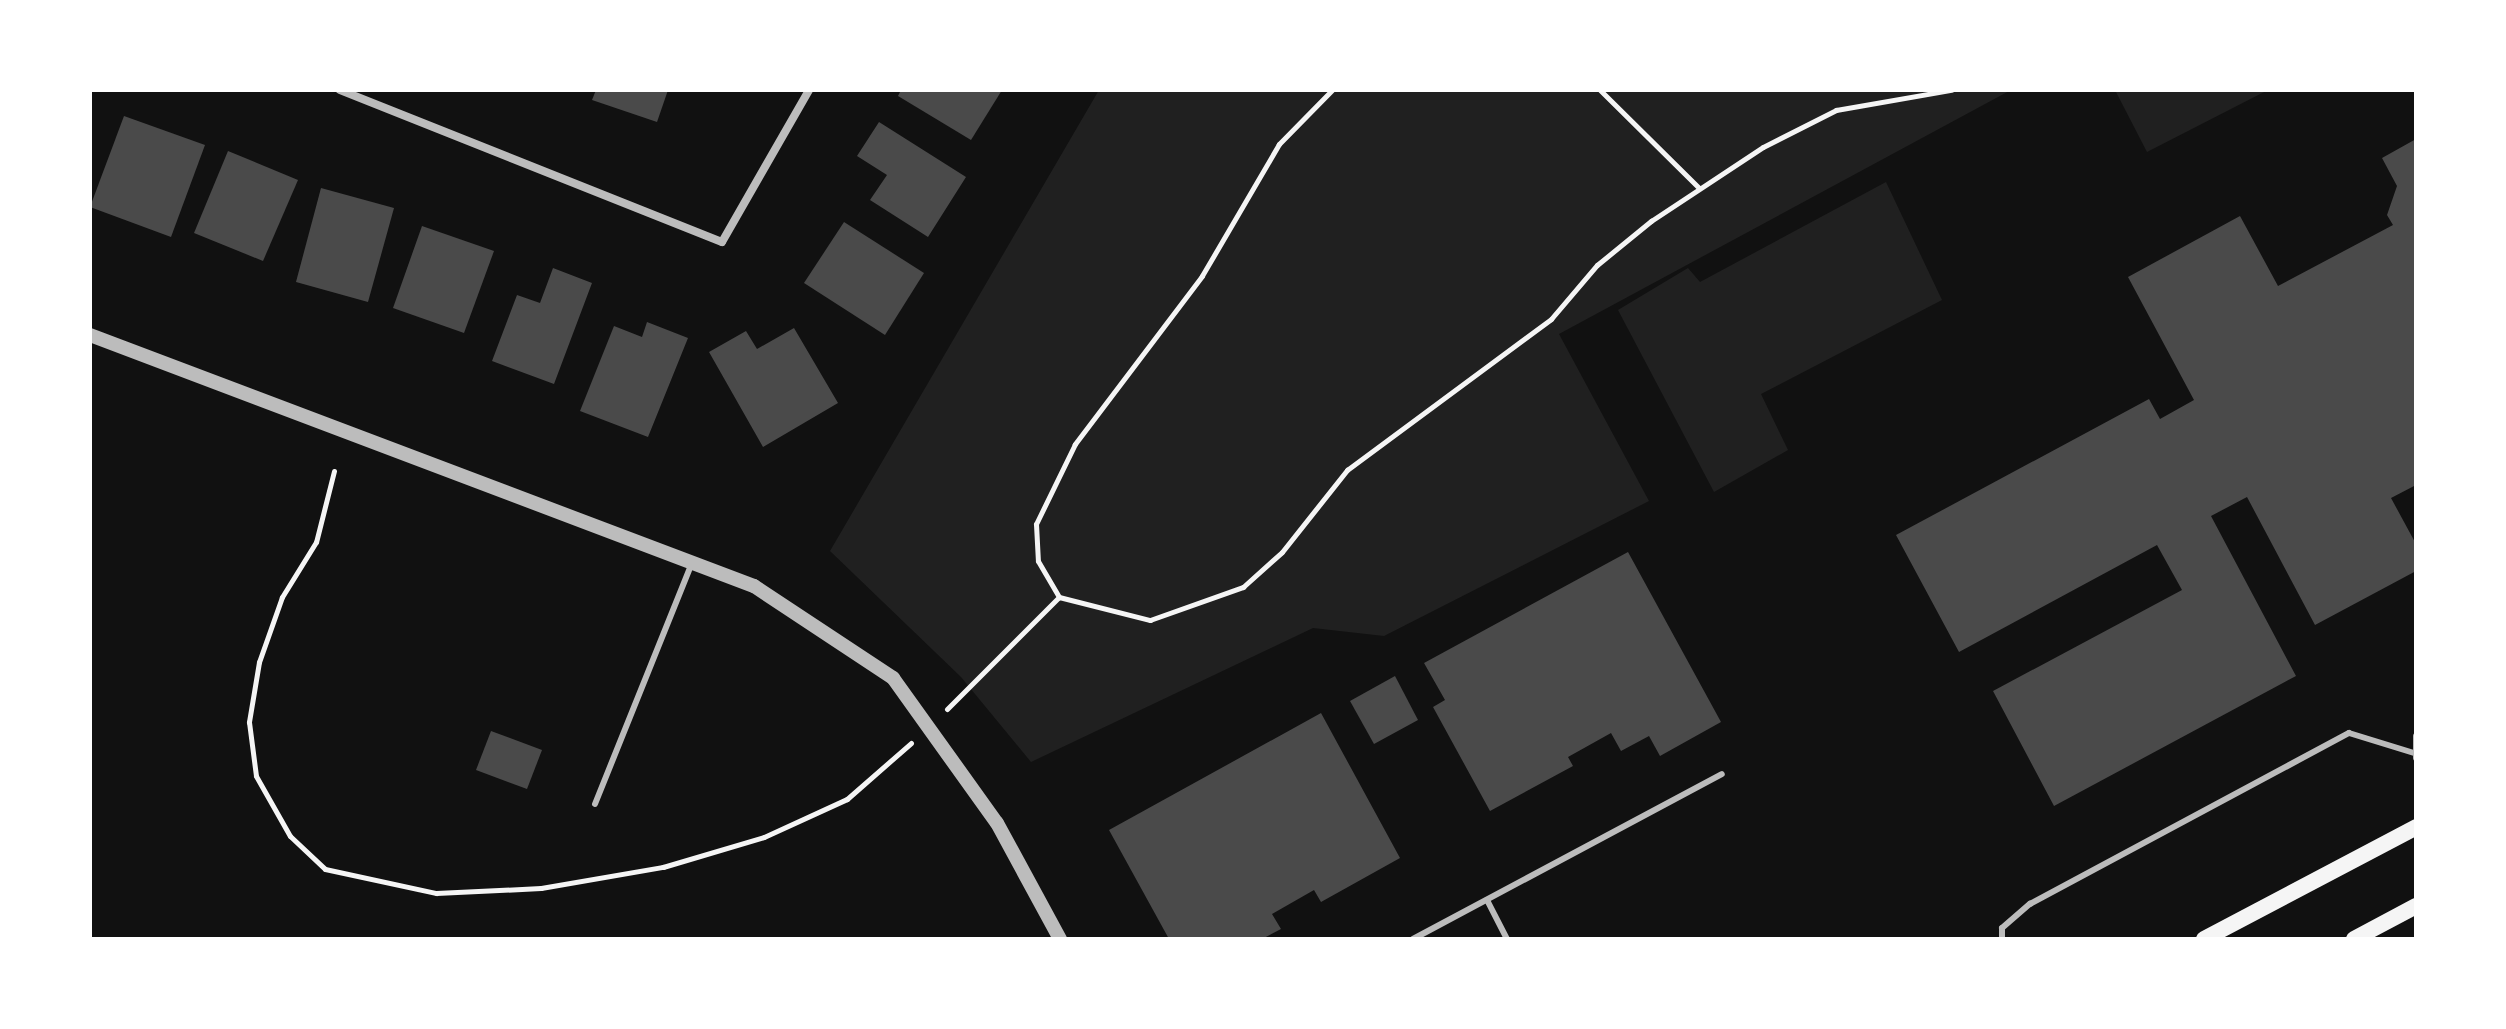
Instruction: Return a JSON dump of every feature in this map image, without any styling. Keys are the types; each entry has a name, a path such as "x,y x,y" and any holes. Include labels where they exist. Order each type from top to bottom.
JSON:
{"main road":[{"path":"2207,938 2416,827"},
{"path":"2354,939 2416,906"}],"street":[{"path":"340,90 722,242 809,90"},
{"path":"90,335 754,586 893,678 997,823 1060,939"}],"lane":[{"path":"595,804 692,563"},
{"path":"2002,939 2002,928 2030,904 2349,733 2415,755 2416,736"},
{"path":"1413,939 1722,774"},
{"path":"1487,900 1507,939"}],"path":[{"path":"1332,90 1279,144 1202,276 1075,444 1036,524 1038,561 1059,597 1094,612 1150,620 1243,587 1282,552 1347,470 1551,319 1597,265 1699,188 1836,110 1951,90"},
{"path":"1600,90 1699,188"},
{"path":"334,471 316,542 282,597 259,662 249,722 256,776 290,836 325,869 436,893 541,888 663,867 764,837 847,799 929,728 1059,597"}],"shaded area":[{"path":"1099,90 2011,90 1559,334 1649,501 1384,636 1313,628 1031,762 961,677 830,551"},
{"path":"2115,90 2268,90 2147,152"},
{"path":"1886,182 1942,300 1761,394 1788,450 1714,492 1618,310 1688,268 1700,282"}],"building":[{"path":"596,90 668,90 657,122 592,100"},
{"path":"901,90 1002,90 971,140 898,96"},
{"path":"124,116 205,145 171,237 90,207"},
{"path":"879,122 966,177 928,237 870,200 887,175 857,156"},
{"path":"2416,139 2416,485 2391,498 2416,544 2416,571 2315,625 2247,497 2211,516 2296,676 2054,806 1993,691 2182,590 2157,545 1959,652 1896,535 2149,399 2160,419 2194,400 2128,277 2240,216 2278,286 2393,225 2387,215 2397,186 2382,158"},
{"path":"228,151 298,180 263,261 194,233"},
{"path":"321,188 394,208 368,302 296,282"},
{"path":"844,222 924,273 885,335 804,283"},
{"path":"422,226 494,251 464,333 393,308"},
{"path":"553,268 592,283 554,384 492,361 517,295 540,303"},
{"path":"647,322 688,338 648,437 580,411 614,326 642,337"},
{"path":"794,328 838,403 763,447 709,352 746,331 757,349"},
{"path":"1628,552 1721,722 1660,756 1649,736 1621,751 1611,733 1568,757 1573,766 1490,811 1433,707 1445,700 1424,663"},
{"path":"1395,676 1418,720 1374,744 1350,701"},
{"path":"1321,713 1400,858 1321,902 1314,890 1272,914 1281,929 1262,939 1169,939 1109,830"},
{"path":"491,731 542,750 527,789 476,770"}]}
